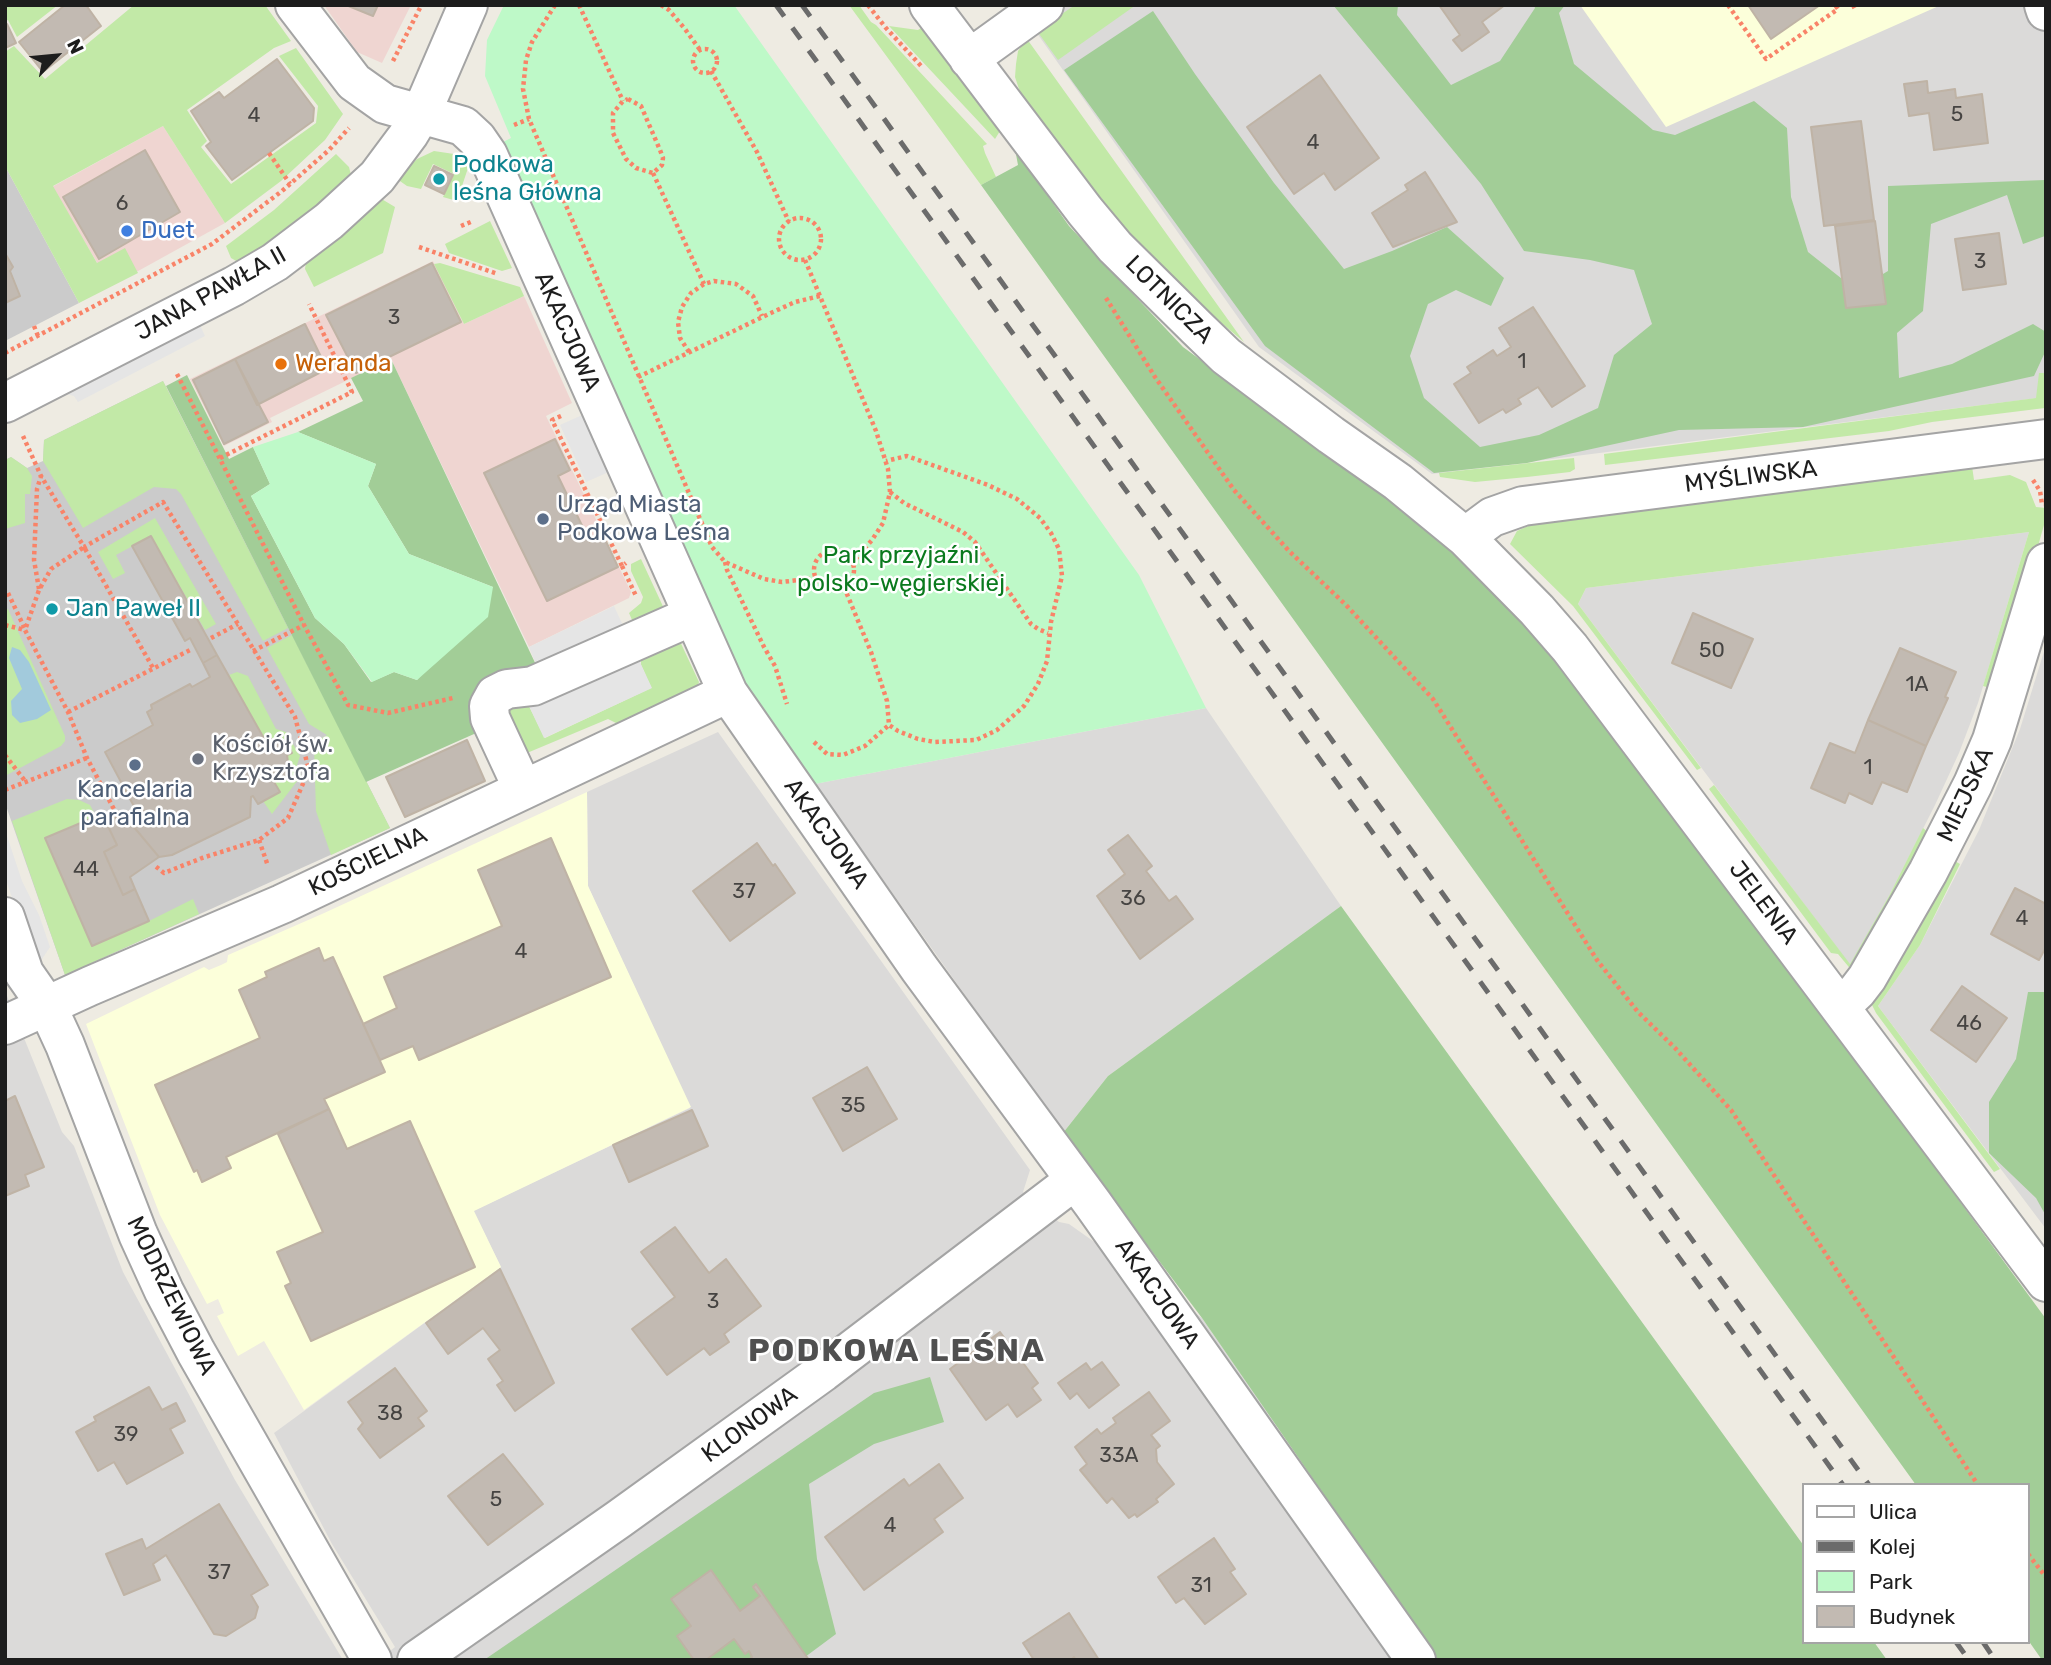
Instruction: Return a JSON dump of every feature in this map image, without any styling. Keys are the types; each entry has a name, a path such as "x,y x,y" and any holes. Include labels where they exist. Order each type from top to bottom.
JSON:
{"street":[{"name":"AKACJOWA","path":"295,5 354,82 385,104 463,126 477,139 488,155 583,404 692,616 728,693 919,968 1075,1180 1416,1660"},
{"name":"JANA PAWŁA II","path":"5,402 233,286 275,262 329,221 363,191 399,149 421,114 468,5"},
{"name":"LOTNICZA","path":"929,5 1115,247 1236,364 1398,482 1465,537"},
{"path":"969,59 1044,5"},
{"path":"2044,5 2046,10"},
{"name":"MYŚLIWSKA","path":"1465,537 1492,517 1523,506 2046,439"},
{"name":"JELENIA","path":"1465,537 1537,610 1570,648 2046,1282"},
{"name":"MIEJSKA","path":"1841,1006 1867,978 1934,861 1973,784 1992,740 2046,562"},
{"path":"523,789 490,718 489,706 495,695 507,689 533,686 692,616"},
{"name":"KOŚCIELNA","path":"5,1025 282,904 728,693"},
{"name":"MODRZEWIOWA","path":"5,917 24,973 47,1006 65,1045 138,1234 164,1291 372,1660"},
{"name":"KLONOWA","path":"417,1660 619,1520 823,1372 1075,1180"}],"path":[{"path":"389,69 421,5"},
{"path":"555,5 536,34 526,60 523,89 529,119 712,547 725,562 764,579 782,582 816,578"},
{"path":"579,5 623,101"},
{"path":"661,5 685,29 700,50 710,51 717,58 711,71 700,72 694,64 694,58 700,50"},
{"path":"1728,5 1766,59 1838,9 1835,5"},
{"path":"711,71 757,152 789,222"},
{"path":"653,173 662,164 660,150 641,106 633,100 623,101 613,113 613,133 626,159 636,168 653,173 704,284"},
{"path":"5,353 212,244 329,150 356,118"},
{"path":"513,126 529,119"},
{"path":"269,153 290,184"},
{"path":"795,219 809,220 819,231 821,238 817,251 805,260 791,258 781,248 780,233 789,222 795,219"},
{"path":"419,247 503,276"},
{"path":"805,260 886,461 890,492 883,523 853,562 853,576 844,587 831,589 816,578 816,563 826,551 842,551 853,562"},
{"path":"689,352 680,338 678,322 682,307 691,293 704,284 714,281 736,284 753,296 762,316"},
{"path":"1101,292 1117,313 1155,377 1234,490 1289,551 1346,605 1433,699 1597,960 1638,1012 1731,1110 1977,1483"},
{"path":"634,560 622,566 552,421 762,316 795,302 820,296"},
{"path":"220,458 352,392 309,304"},
{"path":"34,326 38,336"},
{"path":"177,374 304,625 348,705 388,713 472,694 484,692 495,695"},
{"path":"24,439 41,476 153,668"},
{"path":"886,461 907,456 977,480 1017,499 1040,518 1056,541 1062,567 1061,584 1048,633 1046,661 1038,684 1024,706 997,730 976,740 935,743 907,736 889,725"},
{"path":"39,590 34,560 37,489 41,476"},
{"path":"890,492 904,503 963,532 975,542 1031,624 1048,633"},
{"path":"571,503 588,495"},
{"path":"25,630 39,590 51,569 163,502 295,717 309,770 288,818 259,840 164,873 154,865"},
{"path":"725,562 775,666 789,708"},
{"path":"844,587 875,664 887,701 889,725"},
{"path":"8,593 117,815"},
{"path":"5,625 25,630"},
{"path":"211,638 238,625"},
{"path":"253,651 304,625"},
{"path":"68,712 192,649"},
{"path":"808,735 827,754 838,756 865,747 889,725"},
{"path":"5,755 25,781"},
{"path":"5,790 87,758"},
{"path":"2030,1557 2046,1577"}],"shaded area":[{"path":"324,5 411,5 382,63 357,52"},
{"path":"1017,5 2046,5 2046,397 1432,474 1259,347"},
{"path":"1580,5 1941,5 1666,127"},
{"path":"163,126 225,223 111,286 52,187"},
{"path":"5,166 79,303 5,341"},
{"path":"433,261 464,324 524,296 572,403 546,416 631,592 629,598 529,647 391,359 270,418 272,422 224,446 190,379"},
{"path":"199,323 205,336 78,402 74,396 63,393"},
{"path":"163,381 390,828 65,975 5,803 5,460 11,457 27,468 43,461 44,440"},
{"path":"587,413 613,470 586,482 560,425"},
{"path":"2029,532 1978,703 1959,753 1889,896 1850,965 1578,604 1586,588"},
{"path":"614,606 652,688 544,738 527,702 538,669 529,647"},
{"path":"2046,645 2046,1229 1878,1006 1920,945 1979,830 2020,729"},
{"path":"1206,708 1341,906 1108,1076 1063,1133 815,784"},
{"path":"718,732 1030,1170 1023,1192 1059,1222 1069,1224 1202,1318 1438,1660 379,1660 395,1647 332,1544 274,1433 501,1267 473,1211 690,1108 588,886 587,792"},
{"path":"587,792 588,886 691,1107 474,1211 501,1267 304,1410 264,1341 238,1356 217,1316 224,1313 218,1299 207,1304 160,1215 86,1024 204,967 209,970 221,965 227,962 228,955"},
{"path":"5,830 22,881 39,915 50,947 36,968 5,877"},
{"path":"5,991 62,1132 74,1146 123,1272 235,1480 343,1660 5,1660"}],"green space":[{"path":"5,5 58,5 17,37 8,20 5,21"},
{"path":"134,5 265,5 291,41 274,48 187,110 207,141 201,147 231,184 316,123 318,106 279,56 296,48 343,114 325,140 281,181 225,223 163,126 53,186 97,263 125,248 138,273 79,303 5,166 5,52 14,46 45,79"},
{"name":"Park przyjaźni polsko-węgierskiej","path":"504,5 734,5 1139,575 1206,708 815,784 794,772 747,695 501,143 511,138 485,76 487,40"},
{"path":"849,5 859,5 871,22 987,144 983,146 996,177 981,185"},
{"path":"1075,5 1136,5 1058,60 1037,31"},
{"path":"1333,5 1398,5 1397,15 1451,85 1500,61 1535,8 1534,5 1565,5 1559,13 1574,64 1653,130 1675,135 1754,101 1787,128 1791,197 1808,252 1856,290 1888,271 1888,186 2045,180 2045,236 2023,244 2007,195 1931,224 1923,311 1897,333 1899,378 1952,364 2033,324 2046,332 2046,350 2034,376 1803,427 1679,430 1527,463 1434,473 1265,346 1064,70 1153,11 1274,183 1344,269 1447,227 1504,278 1491,306 1456,290 1428,304 1410,356 1424,398 1480,447 1539,435 1598,408 1614,355 1652,324 1634,270 1590,260 1524,251 1481,184"},
{"path":"889,26 918,30 921,28 1000,131 995,139"},
{"path":"1027,39 1244,342 1200,305 1144,249 1093,192 1023,101 1015,77 1018,51"},
{"path":"1015,149 1069,226 1183,347 1429,528 1502,596 1561,663 1664,798 2046,1319 2046,1660 2042,1660 2030,1643 2030,1483 1915,1483 981,185 1018,165"},
{"path":"434,151 454,154 469,165 457,201 443,197 454,174 433,164 421,189 407,186 397,179 417,159"},
{"path":"336,154 349,167 351,175 294,225 266,245 238,262 231,258 226,246 274,210"},
{"path":"380,198 395,207 383,253 314,287 305,269 306,262"},
{"path":"490,221 512,268 502,271 449,253 445,244"},
{"path":"440,263 520,287 524,296 464,324 434,264"},
{"path":"391,359 538,669 483,730 366,782 166,386 187,375 229,459 253,447 270,484 251,496 315,618 344,644 371,682 394,672 417,680 493,587 409,554 368,486 376,464 298,432 363,401 351,378"},
{"path":"2039,373 2046,373 2045,408 1932,422 1889,431 1605,465 1604,454 2036,398"},
{"path":"163,381 288,628 263,641 176,489 154,487 83,528 43,461 44,440"},
{"path":"298,432 376,464 368,486 409,554 493,587 488,617 417,680 394,672 372,682 344,644 315,618 251,496 270,484 253,447"},
{"path":"11,457 27,468 32,476 30,494 25,494 25,523 5,529 5,460"},
{"path":"1574,458 1575,469 1570,472 1527,477 1475,482 1440,477 1439,473"},
{"path":"1972,466 1974,480 2010,475 2026,482 2036,507 2046,508 2046,518 1998,686 1983,686 2029,532 1586,588 1578,604 1701,768 1697,770 1573,606 1510,544 1517,531 1537,522"},
{"path":"155,518 216,624 205,630 151,536 116,555 125,573 113,579 98,552"},
{"path":"641,559 667,615 636,629 629,613 641,603 643,597 631,571 631,564"},
{"path":"8,609 65,741 61,746 5,776 5,610"},
{"path":"292,635 390,828 331,855 316,811 314,746 327,735 309,724 267,648"},
{"path":"677,635 699,682 697,688 641,713 636,719 620,725 608,719 527,753 501,705 527,702 545,738 651,688 641,665 641,657"},
{"path":"237,672 248,676 276,729 286,732 300,756 297,765 301,776 272,814 263,801 280,792 274,782 288,775 287,755 292,752 286,742 271,739 266,742 229,675"},
{"path":"1714,785 1850,964 1889,896 1923,828 1930,834 1853,972 1838,954 1831,953 1709,789"},
{"path":"67,799 90,805 96,816 45,838 149,921 193,899 199,914 65,975 12,821"},
{"path":"1951,859 1960,864 1920,945 1878,1006 2000,1169 1994,1172 1876,1013 1868,997"},
{"path":"1341,906 1802,1543 1802,1644 1875,1644 1887,1660 1438,1660 1202,1318 1063,1133 1108,1076"},
{"path":"2028,992 2046,992 2046,1216 2036,1198 1989,1153 1989,1102 2016,1059"},
{"path":"930,1377 944,1422 874,1444 809,1484 817,1559 836,1634 801,1660 484,1660 874,1393"}],"water":[{"path":"12,647 20,650 29,662 51,710 37,719 20,723 12,715 11,701 22,689 9,658"}],"building":[{"path":"65,5 86,5 101,26 43,72 19,42"},
{"path":"346,5 378,5 373,16"},
{"path":"1439,5 1505,5 1482,22 1489,32 1462,51 1453,40 1460,35"},
{"path":"1748,5 1820,5 1771,39"},
{"path":"7,24 16,43 5,48 5,25"},
{"path":"277,59 314,108 313,121 232,180 206,146 211,142 191,111 219,92 224,98"},
{"path":"1320,75 1379,158 1335,190 1324,173 1294,194 1247,127"},
{"path":"1927,81 1928,93 1955,89 1956,98 1982,94 1988,143 1934,150 1929,113 1909,116 1904,84"},
{"path":"1861,121 1874,220 1824,226 1811,127"},
{"path":"145,150 180,212 99,259 63,197"},
{"name":"Podkowa leśna Główna","path":"434,166 453,175 444,194 425,185"},
{"path":"1425,172 1457,222 1393,247 1372,213 1408,190 1405,185"},
{"path":"1875,221 1886,304 1846,308 1835,226"},
{"path":"1999,233 2006,284 1963,290 1955,239"},
{"path":"5,253 13,267 10,271 20,296 5,303"},
{"path":"432,263 461,322 356,373 326,315"},
{"path":"1533,307 1585,386 1552,407 1538,387 1518,399 1521,404 1506,413 1503,409 1479,423 1454,384 1471,373 1467,367 1493,350 1497,356 1511,347 1499,328"},
{"name":"Weranda","path":"305,324 327,369 257,405 235,359"},
{"path":"235,359 268,422 224,444 193,380"},
{"name":"Urząd Miasta Podkowa Leśna","path":"555,439 570,470 558,476 590,542 603,535 618,567 547,601 484,473"},
{"path":"151,536 217,655 203,663 190,638 185,641 132,546"},
{"path":"1693,613 1753,639 1731,688 1672,663"},
{"path":"1900,648 1956,672 1945,697 1948,698 1926,746 1868,720"},
{"name":"Kościół św. Krzysztofa","path":"217,655 266,742 271,739 281,743 286,741 292,753 287,755 288,774 274,782 280,792 258,804 253,796 251,797 250,817 172,855 159,857 123,814 129,811 131,815 137,812 105,752 153,725 147,712 152,709 151,705 190,684 192,687 210,677 203,663"},
{"path":"1868,720 1926,746 1907,792 1882,782 1872,804 1849,793 1845,803 1811,788 1830,743 1855,753"},
{"path":"467,740 485,781 405,817 386,777"},
{"path":"102,814 117,845 104,852 123,895 135,889 149,921 92,946 45,838"},
{"path":"123,814 159,857 130,877 135,889 123,895 104,852 117,845 106,822"},
{"path":"1128,835 1152,866 1146,871 1169,901 1176,896 1193,919 1140,959 1097,896 1125,874 1108,850"},
{"path":"551,838 611,977 419,1060 413,1046 380,1060 363,1024 397,1008 384,977 502,926 478,870"},
{"path":"757,843 795,893 730,941 693,891"},
{"path":"2015,888 2046,904 2046,947 2039,960 1991,934"},
{"path":"319,948 324,961 333,957 385,1072 324,1099 329,1109 226,1157 231,1168 202,1182 197,1170 194,1172 155,1085 260,1038 239,990 267,977 265,972"},
{"path":"1962,986 2007,1018 1976,1062 1931,1030"},
{"path":"867,1067 897,1119 843,1151 813,1098"},
{"path":"15,1096 44,1167 25,1175 29,1186 5,1196 5,1101"},
{"path":"329,1109 347,1149 410,1121 475,1267 311,1341 285,1286 291,1283 277,1252 323,1232 278,1134"},
{"path":"692,1110 708,1146 629,1182 613,1145"},
{"path":"675,1227 709,1273 726,1259 761,1306 724,1334 729,1342 710,1355 704,1348 667,1375 632,1329 675,1297 641,1252"},
{"path":"500,1269 554,1383 515,1411 497,1385 503,1381 488,1359 500,1350 483,1328 448,1354 426,1323"},
{"path":"1000,1332 1038,1383 1032,1388 1041,1400 1017,1417 1008,1404 986,1420 950,1369"},
{"path":"1102,1362 1119,1385 1089,1408 1077,1393 1070,1399 1058,1383 1086,1363 1091,1370"},
{"path":"395,1368 427,1411 418,1418 424,1426 380,1458 358,1429 363,1423 348,1402"},
{"path":"149,1387 162,1410 176,1403 185,1421 170,1429 183,1453 127,1484 114,1462 98,1471 76,1432 96,1421 94,1417"},
{"path":"1149,1392 1170,1421 1151,1435 1160,1446 1156,1449 1157,1462 1174,1484 1156,1499 1158,1502 1137,1517 1135,1514 1129,1518 1112,1498 1107,1503 1080,1470 1087,1464 1075,1447 1097,1429 1101,1434 1116,1423 1113,1418"},
{"path":"503,1454 543,1504 488,1545 448,1496"},
{"path":"939,1464 963,1498 934,1519 943,1532 864,1590 825,1537 904,1479 909,1486"},
{"path":"219,1504 268,1585 251,1595 258,1607 255,1618 226,1636 214,1634 166,1555 153,1564 160,1580 124,1595 106,1554 142,1539 146,1549"},
{"path":"1214,1538 1235,1569 1230,1572 1246,1594 1205,1624 1184,1598 1176,1603 1158,1577"},
{"path":"711,1570 740,1611 760,1596 753,1587 756,1584 809,1660 748,1660 752,1657 749,1651 745,1654 734,1639 706,1660 694,1660 677,1636 691,1626 671,1599"},
{"path":"1069,1613 1099,1660 1076,1660 1074,1657 1071,1660 1034,1660 1023,1643"}],"railway":[{"path":"776,5 1842,1483"},
{"path":"802,5 1868,1483"},
{"path":"1957,1644 1969,1660"},
{"path":"1984,1644 1995,1660"}],"place":[{"name":"Podkowa leśna Główna","path":"439,179"},
{"name":"Duet","path":"127,231"},
{"name":"Weranda","path":"281,364"},
{"name":"Urząd Miasta Podkowa Leśna","path":"543,519"},
{"name":"Jan Paweł II","path":"52,609"},
{"name":"Kościół św. Krzysztofa","path":"198,759"},
{"name":"Kancelaria parafialna","path":"135,765"}],"district":[{"name":"PODKOWA LEŚNA","path":"897,1352"}]}
